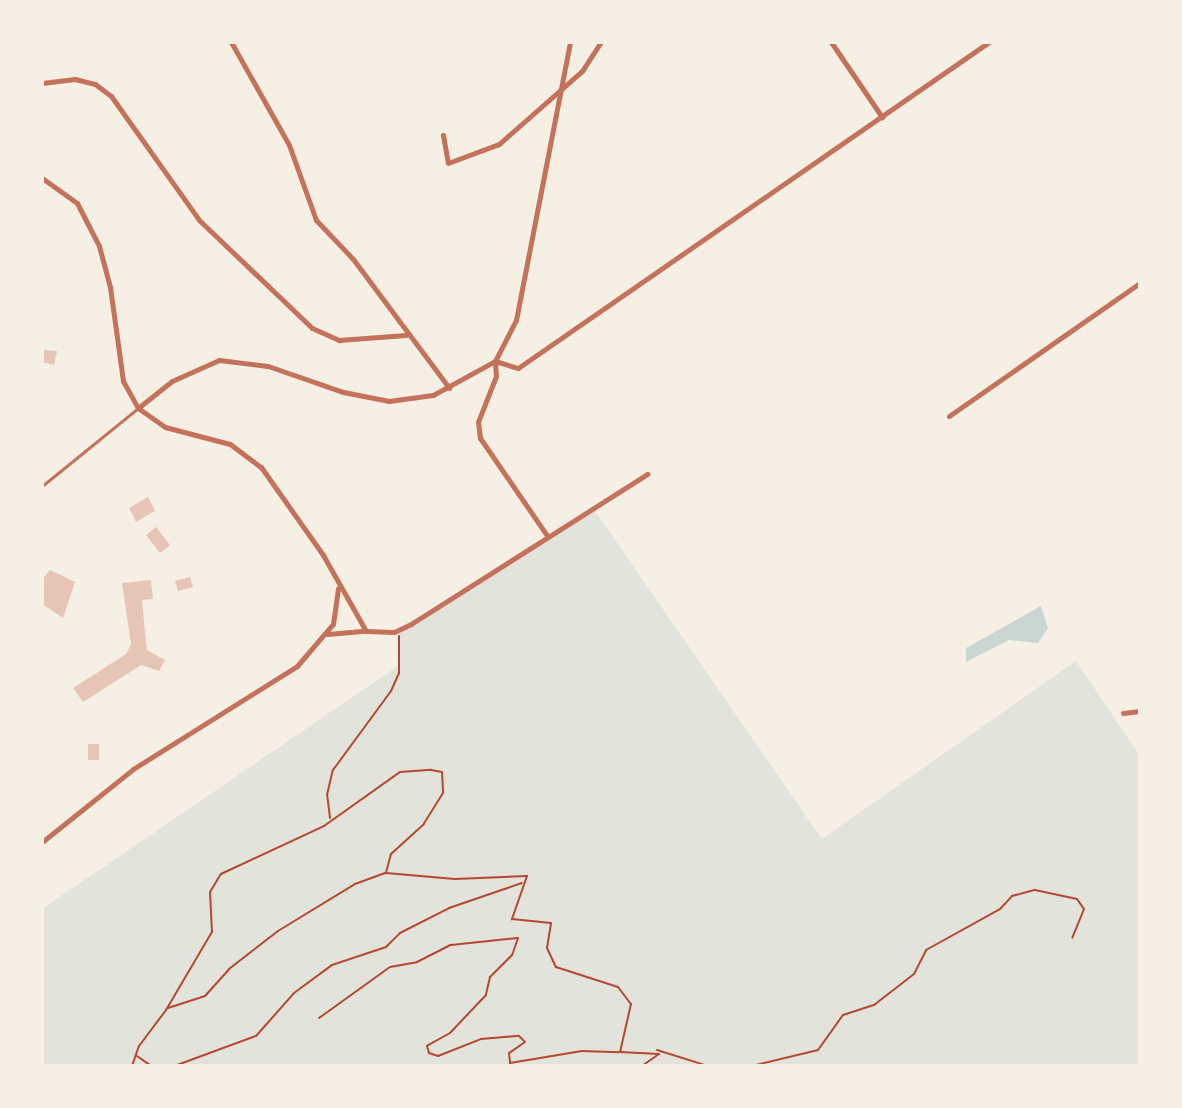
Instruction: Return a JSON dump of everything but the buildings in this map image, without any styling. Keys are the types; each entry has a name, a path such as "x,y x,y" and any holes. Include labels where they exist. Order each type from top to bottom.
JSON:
{"street":[{"path":"231,42 289,145 316,220 353,259 406,335 449,388"},
{"path":"548,537 480,438 478,422 496,376 495,361 516,320 565,83 570,42"},
{"path":"443,135 448,163 485,150 511,136 565,83 582,71 601,42"},
{"path":"831,42 882,117"},
{"path":"138,408 172,381 219,360 249,362 389,401 449,388 495,361 518,368 989,42"},
{"path":"42,83 54,79 95,84 111,96 199,220 312,328 339,340 406,335"},
{"path":"42,178 77,203 99,246 110,287 123,381 138,408 165,427 221,439 251,457 323,555 338,587 366,631"},
{"path":"949,416 1140,283"},
{"path":"326,634 397,630 647,474"},
{"path":"42,842 133,769 297,666 326,634 336,612 338,587"},
{"path":"1123,713 1140,711"}],"lane":[{"path":"42,486 138,408"}],"path":[{"path":"331,819 327,795 333,770 372,721 399,673 397,630"},
{"path":"132,1066 212,932 210,892 221,874 240,863 263,859 331,819 400,772 442,772 443,793 424,824 391,854 386,873"},
{"path":"168,1008 205,996 229,969 278,931 355,884 386,873 455,879 525,875 526,881 512,919 551,923 547,948 556,967 618,987 631,1004 620,1052"},
{"path":"136,1056 150,1065 177,1065 256,1036 294,993 332,965 386,947 400,933 449,908 526,881"},
{"path":"752,1066 818,1050 843,1015 874,1005 914,974 926,950 1006,905 1012,896 1035,890 1077,899 1084,909 1072,938"},
{"path":"319,1018 390,967 417,962 451,945 514,937 519,942 490,977 486,995 450,1033 427,1046 429,1053 438,1056 481,1039 519,1036 525,1042 509,1053 510,1063 582,1051 656,1050 708,1066"},
{"path":"642,1066 659,1054 656,1050"}],"shaded area":[{"path":"593,508 822,839 1076,661 1140,756 1140,1066 42,1066 42,909 398,666 397,630"},
{"path":"1041,606 1048,628 1038,643 1009,640 966,662 966,648"}]}
